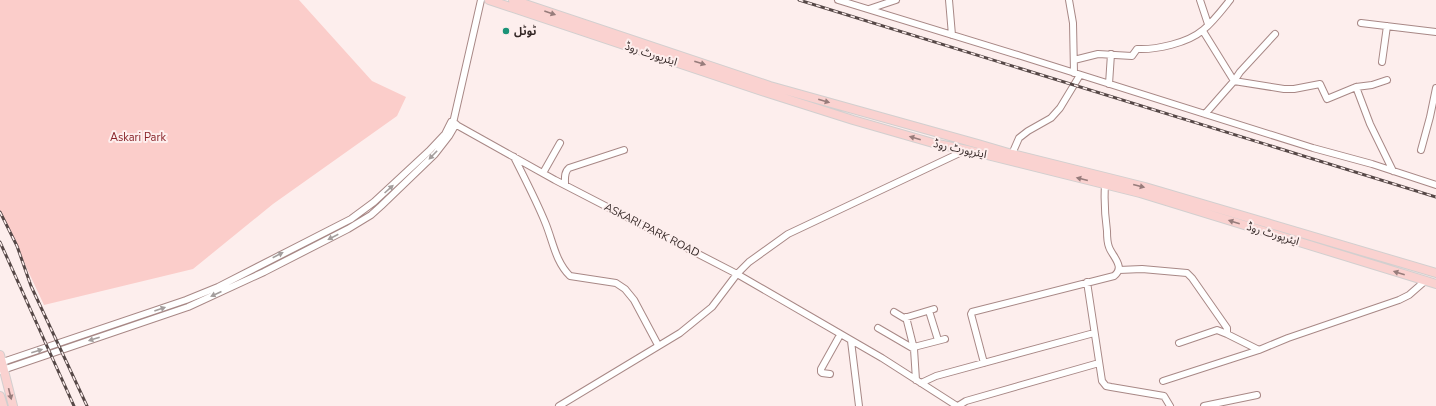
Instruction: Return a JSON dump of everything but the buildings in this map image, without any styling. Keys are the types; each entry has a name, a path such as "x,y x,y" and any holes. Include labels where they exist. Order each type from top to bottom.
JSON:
{"main road":[{"name":"ایئرپورٹ روڈ","path":"489,0 839,116 933,144 967,150 1140,193 1436,284"},
{"name":"ایئرپورٹ روڈ","path":"513,0 770,86 1012,154 1145,187 1436,273"},
{"path":"1,364 13,406"},
{"path":"0,396 3,406"}],"street":[{"path":"1,364 186,300 222,285 351,219 374,202 429,151 453,123 481,0"},
{"path":"839,0 1436,185"},
{"path":"869,9 896,0"},
{"path":"949,0 952,35"},
{"path":"1012,154 1019,138 1051,118 1060,108 1077,74 1074,60 1073,23 1069,0"},
{"path":"1200,0 1208,24"},
{"path":"1074,60 1092,54 1132,56 1137,49 1153,49 1186,39 1203,31 1230,0"},
{"path":"1361,23 1436,32"},
{"path":"1382,62 1387,26"},
{"path":"1203,31 1234,81 1284,89 1294,89 1320,84 1327,99 1356,87 1372,85 1387,80"},
{"path":"1205,114 1240,72 1275,34"},
{"path":"1109,84 1111,54"},
{"path":"1356,87 1370,124 1393,171"},
{"path":"1421,150 1433,117 1436,88"},
{"name":"ASKARI PARK ROAD","path":"453,123 543,173 737,274 882,358 957,406"},
{"path":"543,173 560,143"},
{"path":"559,406 680,333 712,307 737,274 749,262 788,234 978,144"},
{"path":"565,184 565,176 569,168 624,150"},
{"path":"514,157 546,223 558,259 565,271 570,276 616,283 625,289 634,300 658,346"},
{"path":"1105,185 1104,204 1108,244 1116,259 1119,270"},
{"path":"984,363 971,314 972,312 1114,276 1119,270 1142,269 1187,273 1227,328 1227,334"},
{"path":"1163,381 1259,350 1288,338 1399,300 1409,295 1425,281"},
{"path":"1087,282 1102,381 1106,386 1164,396 1170,406"},
{"path":"878,328 914,348 941,340 931,310 906,318 894,312"},
{"path":"906,318 914,348 918,382 1094,333"},
{"path":"1179,343 1217,330 1259,350"},
{"path":"830,374 822,374 821,370 840,335"},
{"path":"851,341 859,406"},
{"path":"957,406 966,401 1099,364"},
{"path":"1204,406 1257,395"}],"green space":[{"name":"Askari Park","path":"0,0 299,0 372,81 406,97 397,116 273,204 193,269 44,305 0,211"}],"railway":[{"path":"799,0 1436,197"},
{"path":"0,212 17,246 31,286 87,406"},
{"path":"0,242 74,406"}],"place":[{"name":"ٹوٹل","path":"506,31"}]}
